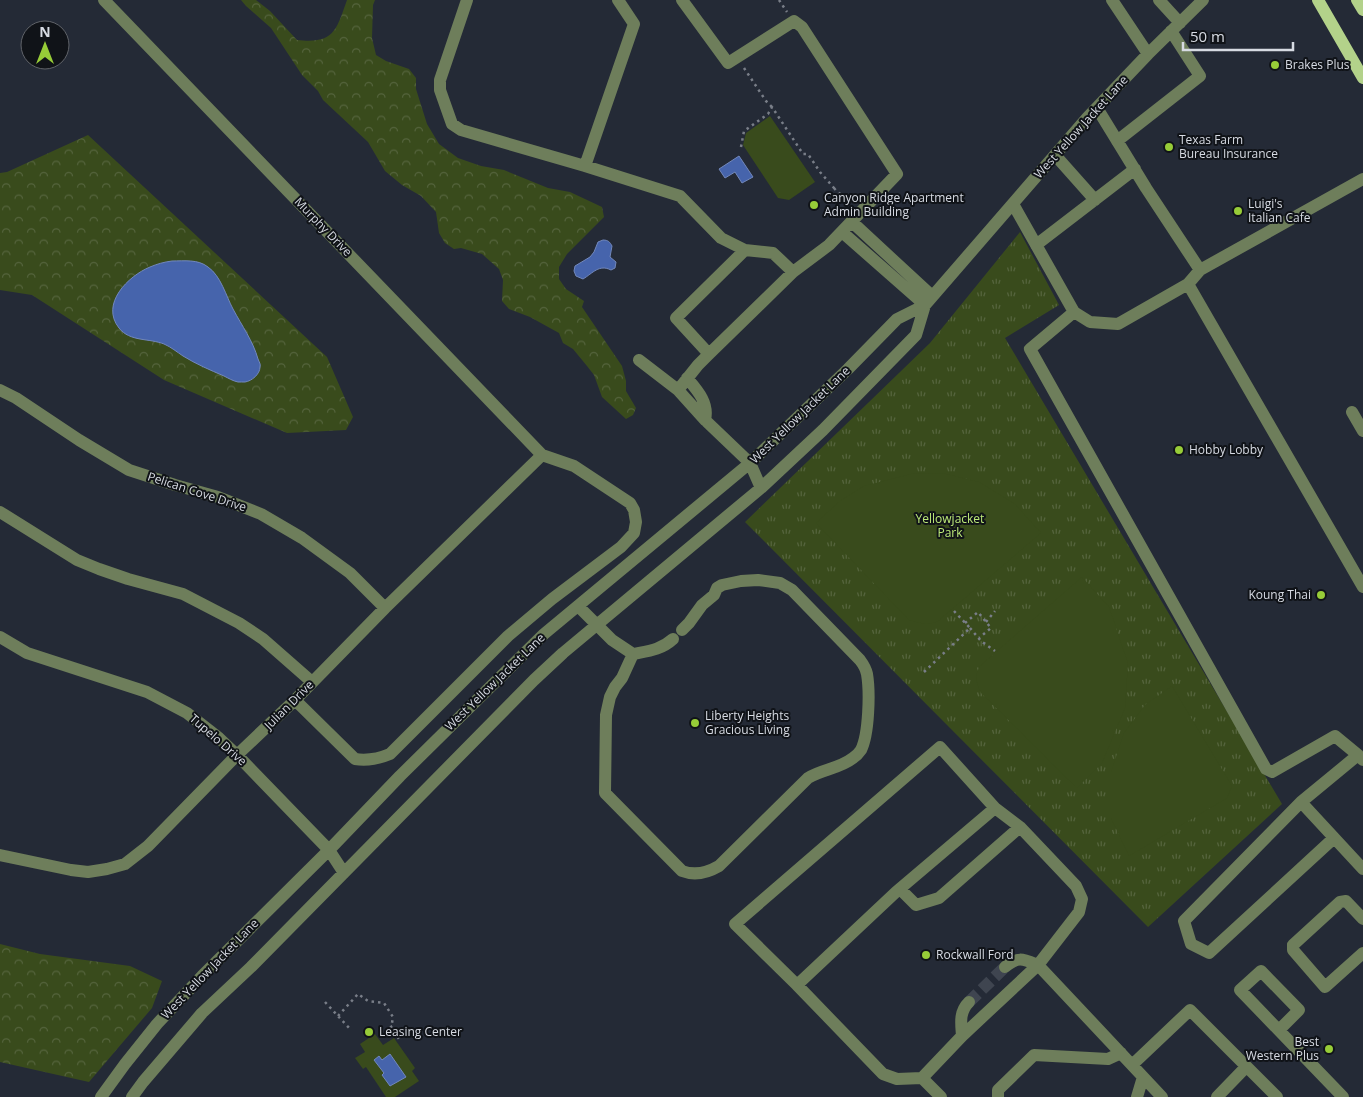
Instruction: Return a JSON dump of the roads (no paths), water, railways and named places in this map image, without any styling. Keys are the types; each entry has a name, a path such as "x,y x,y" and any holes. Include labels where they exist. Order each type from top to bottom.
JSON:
{"main road":[{"path":"1318,0 1363,78"},
{"path":"1358,0 1363,10"}],"street":[{"name":"Murphy Drive","path":"104,0 542,455"},
{"path":"467,0 440,80 440,90 452,124 461,130 680,196 721,238 745,250 773,253 793,272"},
{"path":"585,166 634,24 618,0"},
{"path":"678,390 709,354 793,272 829,245 897,174 802,27 794,21 728,63 682,0"},
{"path":"1112,0 1148,54"},
{"path":"1117,141 1200,76 1176,27 1159,0"},
{"name":"West Yellow Jacket Lane","path":"101,1097 156,1024 519,658 544,634 750,463 898,319 929,300 1087,118 1203,0"},
{"path":"1097,108 1200,270"},
{"path":"1055,155 1095,200"},
{"path":"1036,245 1135,169"},
{"path":"1013,204 1074,312 1090,322 1118,324 1188,284 1200,270 1363,179"},
{"path":"852,222 929,300"},
{"path":"842,232 929,300"},
{"path":"709,354 676,318 745,250"},
{"path":"1188,284 1363,587"},
{"name":"West Yellow Jacket Lane","path":"132,1097 202,1013 251,968 534,680 596,625 761,488 823,430 916,335 929,300"},
{"path":"1074,312 1030,349 1266,769 1272,772 1335,736 1360,758 1301,802 1184,920 1191,944 1209,953 1334,838"},
{"path":"639,360 678,390 705,420 750,463 761,488"},
{"path":"687,378 699,393 705,405 705,420"},
{"name":"Pelican Cove Drive","path":"0,390 16,398 79,440 129,470 218,496 261,514 302,538 350,573 385,608"},
{"path":"1352,412 1363,431"},
{"name":"Julian Drive","path":"0,856 88,872 108,870 125,864 148,846 385,608 542,455"},
{"path":"295,700 355,759 377,759 390,754 508,636 552,599 621,547 634,533 636,522 634,510 630,503 574,466 542,455"},
{"path":"0,512 77,560 128,579 182,594 232,619 263,639 312,682"},
{"path":"633,654 607,706 605,793 682,871 689,874 711,871 719,866 808,778 815,773 844,764 860,752 865,741 867,717 866,672 860,660 792,590 780,583 758,580 722,585 717,588 714,594 702,605 682,630"},
{"path":"578,606 612,640 633,654 652,651 672,640"},
{"name":"Tupelo Drive","path":"0,637 27,653 148,692 187,712 237,755 329,850 344,873"},
{"path":"940,747 995,808 1020,827 1076,886 1082,899 1079,912 1038,966 962,1036 922,1078 897,1079 883,1074 798,985 735,924 940,747"},
{"path":"1301,802 1363,869"},
{"path":"798,985 900,889 995,808"},
{"path":"900,889 916,905 939,898 1020,827"},
{"path":"1363,919 1346,901 1340,902 1294,945 1294,950 1325,986 1363,953"},
{"path":"1005,967 1013,960 1025,960 1038,966 1162,1097"},
{"path":"1279,1030 1300,1010 1261,971 1240,990 1343,1097"},
{"path":"962,1036 960,1015 969,1002"},
{"path":"1132,1065 1190,1010 1277,1097"},
{"path":"998,1097 998,1090 1034,1055 1108,1059 1121,1053"},
{"path":"1217,1097 1246,1067"},
{"path":"1137,1097 1143,1077"},
{"path":"922,1078 941,1097"}],"water":[{"path":"739,156 753,177 742,183 735,172 725,178 719,169"},
{"path":"603,240 609,242 612,246 610,257 616,262 615,268 611,270 607,268 600,269 583,279 576,276 575,266 590,257 598,242"},
{"path":"172,261 200,263 213,271 223,286 260,363 259,372 253,379 245,382 234,381 193,362 164,344 134,338 119,328 114,319 113,310 119,292 133,277 142,271 155,265"},
{"path":"390,1054 406,1077 390,1086 382,1075 384,1073 374,1060 379,1056 382,1060"}],"tunnel":[{"path":"969,1002 1005,967"}],"place":[{"name":"Brakes Plus","path":"1275,65"},
{"name":"Texas Farm Bureau Insurance","path":"1169,147"},
{"name":"Canyon Ridge Apartment Admin Building","path":"814,205"},
{"name":"Luigi's Italian Cafe","path":"1238,211"},
{"name":"Hobby Lobby","path":"1179,450"},
{"name":"Koung Thai","path":"1321,595"},
{"name":"Liberty Heights Gracious Living","path":"695,723"},
{"name":"Rockwall Ford","path":"926,955"},
{"name":"Leasing Center","path":"369,1032"},
{"name":"Best Western Plus","path":"1329,1049"}],"park label":[{"name":"Yellowjacket Park","path":"950,526"}]}
